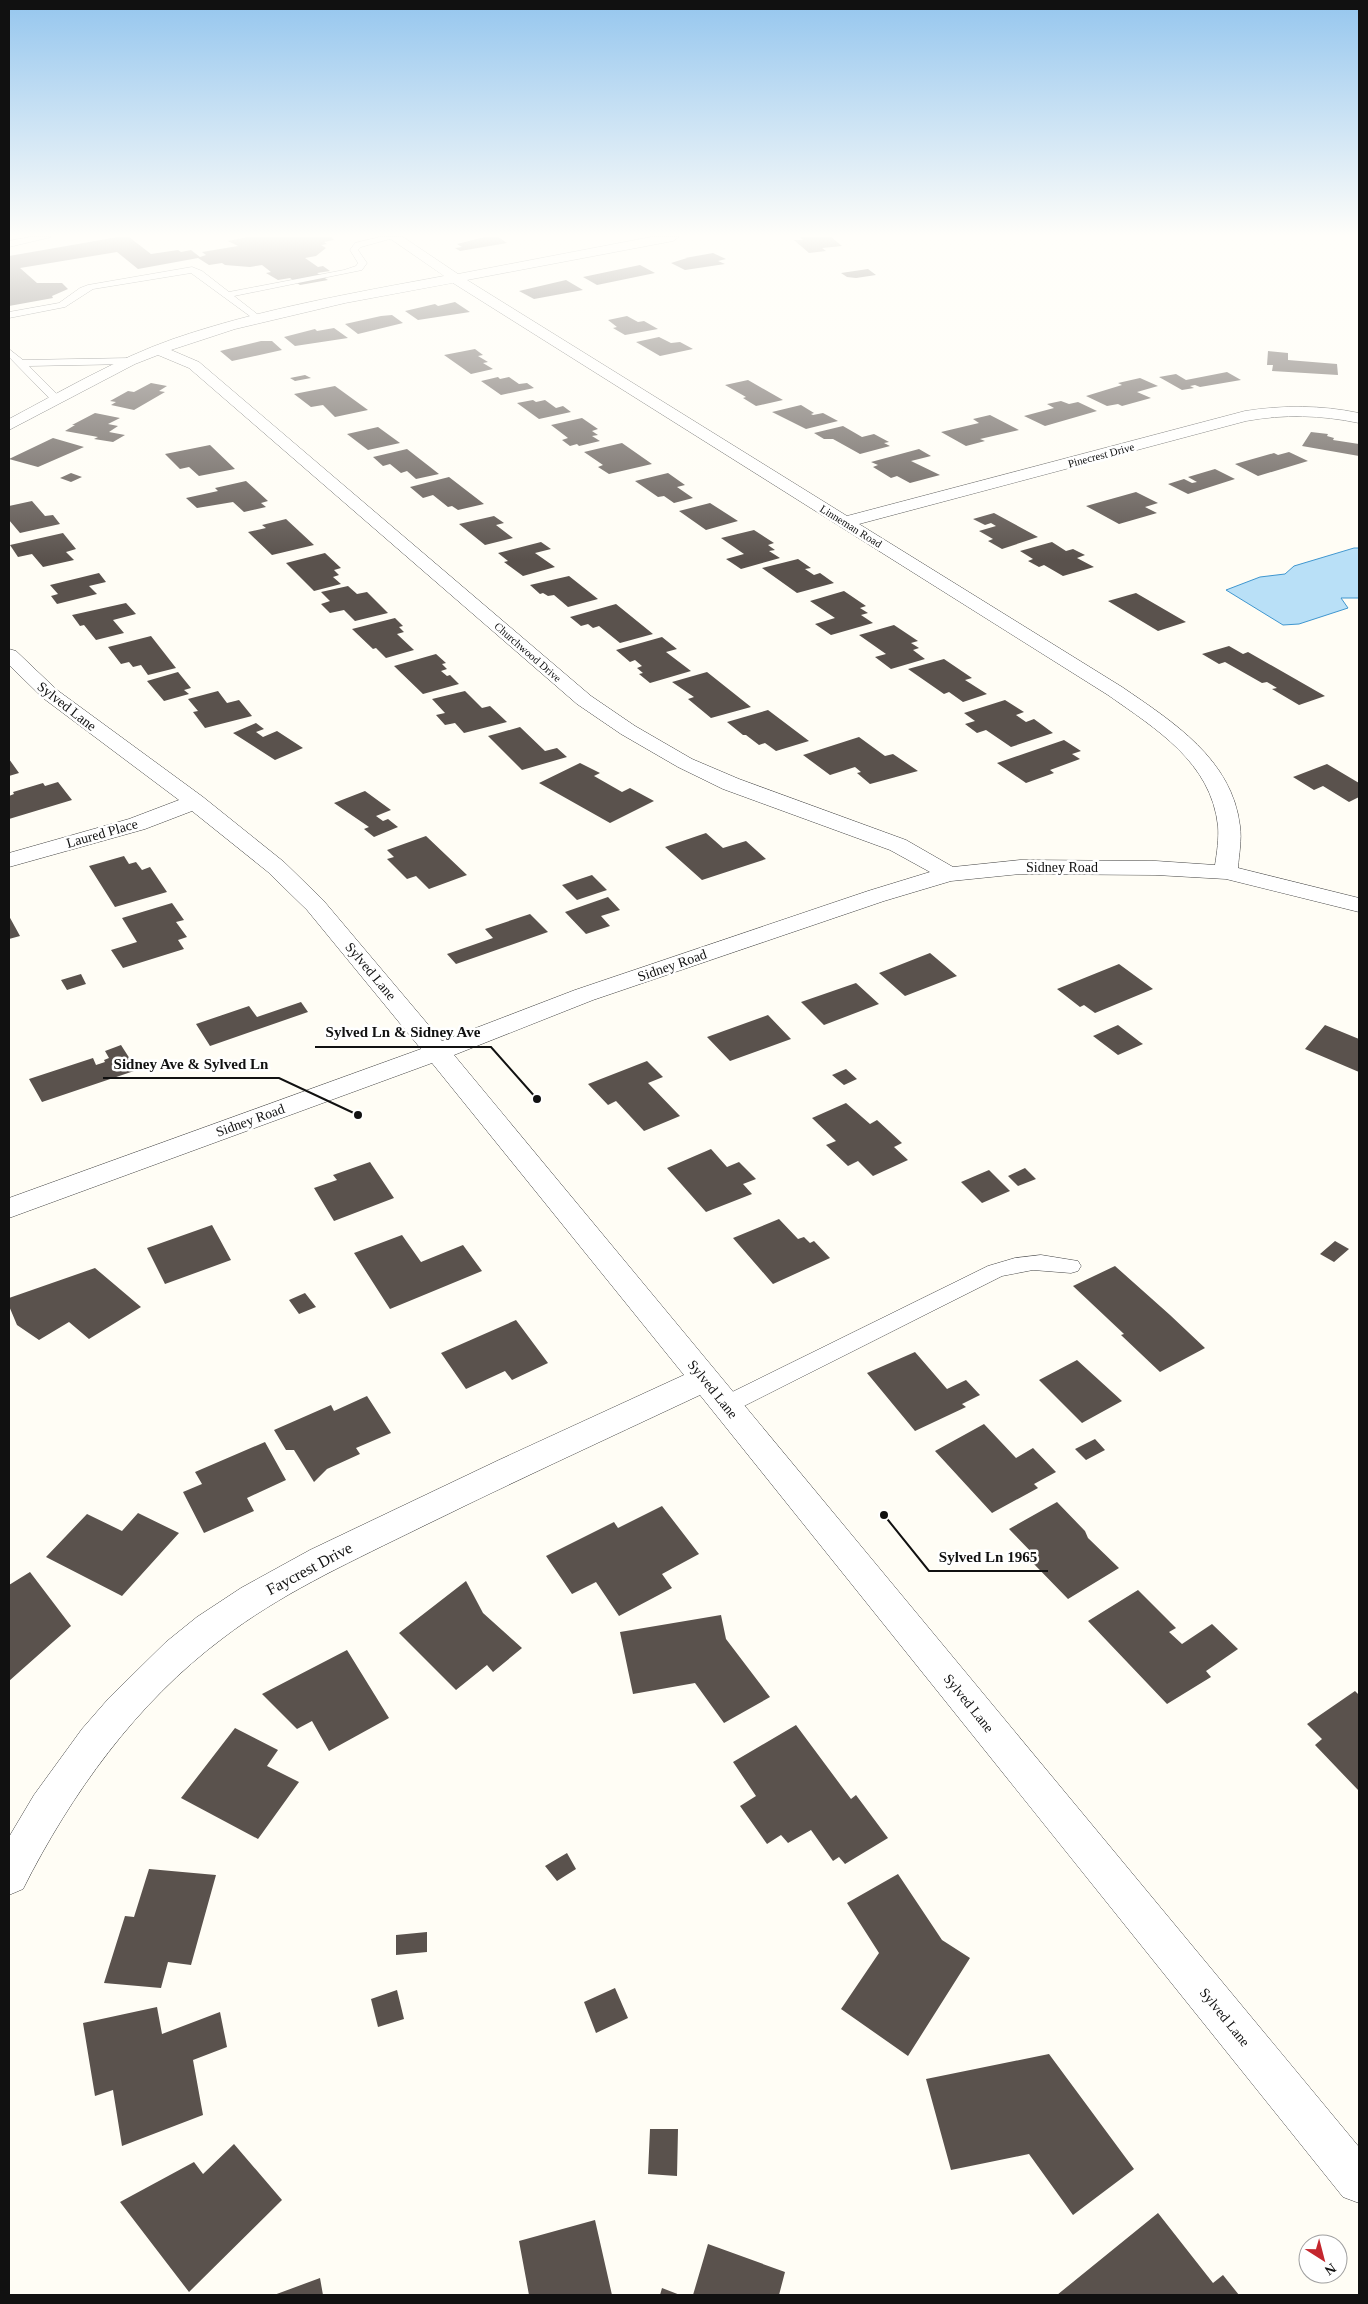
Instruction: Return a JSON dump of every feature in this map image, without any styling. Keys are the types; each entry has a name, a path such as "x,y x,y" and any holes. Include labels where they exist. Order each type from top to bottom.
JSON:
{"street":[{"path":"9,425 130,361 172,345"},
{"name":"Linneman Road","path":"563,345 1170,728 1192,748 1210,770 1222,794 1229,826 1226,872"},
{"name":"Churchwood Drive","path":"157,350 181,358 194,365 584,700 628,730 685,763 730,784 898,845 950,874"},
{"name":"Pinecrest Drive","path":"845,522 1246,416 1304,411 1359,418"},
{"name":"Sylved Lane","path":"9,656 50,694 195,802 268,860 315,905 716,1392 1359,2181"},
{"name":"Laured Place","path":"9,860 137,824 195,802"},
{"name":"Sidney Road","path":"9,1208 437,1052 602,989 867,899 950,874 1020,867 1156,868 1226,872 1359,905"},
{"name":"Faycrest Drive","path":"9,1876 20,1853 74,1766 138,1691 209,1628 286,1577 442,1501 716,1392"}],"lane":[{"path":"13,358 130,361"},
{"path":"13,358 56,399"},
{"path":"716,1392 995,1271 1022,1262 1044,1261 1071,1266"}],"water":[{"path":"1359,548 1359,598 1341,598 1348,608 1299,624 1283,625 1226,590 1260,577 1285,574 1294,566"}],"building":[{"path":"247,345 276,345 282,350 232,361 220,351"},
{"path":"640,345 685,345 693,349 660,356"},
{"path":"475,349 483,355 478,356 488,362 483,363 493,369 471,374 444,355"},
{"path":"1268,351 1288,353 1288,360 1337,364 1338,375 1272,371 1273,365 1267,365"},
{"path":"1227,372 1241,380 1200,387 1195,385 1190,386 1194,388 1182,390 1159,377 1176,374 1186,380"},
{"path":"305,375 311,378 295,381 290,378"},
{"path":"498,377 500,379 509,377 519,384 527,383 534,388 501,395 481,381"},
{"path":"1140,378 1158,386 1137,392 1151,398 1122,406 1118,404 1107,406 1086,396 1122,385 1118,383"},
{"path":"748,380 783,400 756,406 743,398 746,397 725,385"},
{"path":"151,383 167,386 159,391 165,392 134,410 111,405 116,402 110,401 128,391 134,392"},
{"path":"335,386 368,410 335,417 323,405 311,407 294,394"},
{"path":"533,400 536,402 545,400 556,408 563,406 571,412 539,419 517,403"},
{"path":"1061,401 1069,404 1078,402 1097,411 1045,426 1024,416 1054,408 1047,404"},
{"path":"801,405 814,413 811,414 813,415 823,413 838,421 806,429 772,412"},
{"path":"95,413 120,418 108,424 118,426 109,432 125,435 113,442 94,439 98,437 65,431 75,425 72,425"},
{"path":"990,415 1019,430 980,439 985,441 966,446 941,432 979,423 973,419"},
{"path":"582,418 598,429 592,431 598,435 592,436 600,441 570,446 562,440 568,438 551,425"},
{"path":"843,426 862,437 874,434 889,442 884,443 890,446 860,454 833,439 824,439 814,433"},
{"path":"378,427 400,443 368,450 347,434"},
{"path":"1311,432 1328,434 1327,436 1334,438 1333,440 1359,444 1359,456 1302,446"},
{"path":"53,438 84,447 38,467 9,459"},
{"path":"622,443 652,464 609,474 598,467 603,465 584,452"},
{"path":"210,445 235,469 199,476 189,467 180,469 165,454"},
{"path":"407,449 439,474 416,479 407,471 401,473 390,464 383,466 373,457"},
{"path":"919,449 931,456 911,461 940,475 910,483 897,476 891,478 873,467 878,465 871,462"},
{"path":"1289,452 1308,461 1258,476 1235,464 1274,453 1278,455"},
{"path":"1215,469 1235,479 1188,494 1168,484 1184,479 1192,483 1197,482 1188,477"},
{"path":"71,473 82,477 71,482 60,478"},
{"path":"668,473 685,485 677,487 693,498 674,503 664,496 658,497 635,481"},
{"path":"449,477 484,504 458,510 452,506 448,507 433,495 423,498 410,487"},
{"path":"246,481 268,501 261,503 266,507 244,512 233,502 197,508 186,498 218,491 215,488"},
{"path":"1136,492 1158,503 1145,507 1157,513 1119,524 1086,506"},
{"path":"32,501 45,516 53,515 60,524 20,533 9,520 9,506"},
{"path":"710,503 738,521 706,530 679,511"},
{"path":"994,513 1038,537 1002,549 988,541 993,539 979,531 996,526 991,523 985,525 973,519"},
{"path":"494,516 504,523 496,525 513,538 485,545 459,524"},
{"path":"286,519 314,545 272,555 248,532 266,528 262,525"},
{"path":"754,530 774,543 768,545 775,550 769,551 780,558 741,569 726,559 744,554 721,538"},
{"path":"63,533 76,549 66,552 74,560 43,567 32,554 18,557 10,545"},
{"path":"541,542 551,549 535,553 555,567 523,576 504,562 508,561 498,553"},
{"path":"1052,542 1066,551 1073,549 1085,555 1077,558 1094,567 1063,576 1044,565 1039,567 1028,561 1033,559 1020,551"},
{"path":"325,553 341,568 334,570 339,575 333,577 341,584 314,591 286,563"},
{"path":"798,559 811,568 805,569 814,575 820,573 834,583 797,593 762,568"},
{"path":"99,573 106,582 89,586 97,594 57,604 51,596 58,594 50,585"},
{"path":"569,576 598,599 568,607 554,595 540,594 530,585"},
{"path":"348,586 357,594 367,592 388,613 355,621 344,610 330,613 321,604 330,601 321,592"},
{"path":"844,591 866,606 860,608 868,613 861,615 873,623 831,635 815,624 835,618 810,601"},
{"path":"1136,593 1186,622 1158,631 1108,601"},
{"path":"126,603 136,614 113,620 124,633 96,640 84,625 80,626 72,615"},
{"path":"616,604 653,634 620,643 599,626 593,628 588,624 581,626 570,617"},
{"path":"395,618 403,626 399,627 404,632 397,634 414,650 386,658 376,648 373,649 352,629"},
{"path":"894,625 918,641 911,643 919,648 913,650 925,659 891,669 875,657 886,654 859,635"},
{"path":"151,636 176,668 148,675 141,665 133,667 129,662 121,664 108,647"},
{"path":"662,637 677,649 666,652 691,671 650,683 639,674 643,673 637,668 642,666 635,660 630,662 616,650"},
{"path":"1229,646 1243,654 1248,652 1325,696 1299,705 1272,689 1277,688 1267,682 1262,683 1225,662 1219,664 1202,654"},
{"path":"436,654 446,663 442,664 447,669 441,671 447,676 450,675 459,684 423,694 394,666"},
{"path":"944,659 972,678 965,680 987,694 963,702 949,692 944,694 908,669"},
{"path":"178,672 191,688 184,690 189,694 164,701 147,681"},
{"path":"707,672 751,707 711,718 688,699 694,697 672,682"},
{"path":"218,691 227,703 239,700 252,716 205,728 193,712 198,711 188,699"},
{"path":"465,691 482,708 490,706 507,722 464,733 455,723 445,725 436,715 445,713 432,699"},
{"path":"1005,700 1024,712 1016,715 1026,722 1034,719 1053,733 1011,747 986,730 977,733 965,724 975,721 964,713"},
{"path":"768,710 809,741 776,751 765,743 759,745 727,722"},
{"path":"256,723 264,729 256,732 263,737 277,731 303,748 275,760 233,733"},
{"path":"520,727 545,751 557,748 567,757 522,770 488,736"},
{"path":"859,737 885,756 893,754 918,771 870,784 857,773 861,772 855,767 830,775 803,755"},
{"path":"1064,740 1081,751 1072,754 1080,759 1050,770 1054,773 1026,783 997,763"},
{"path":"9,759 19,773 9,776"},
{"path":"580,763 600,773 594,776 622,792 630,788 654,801 610,823 539,783"},
{"path":"1327,764 1359,783 1359,797 1349,802 1323,786 1314,790 1293,777"},
{"path":"58,782 72,800 9,819 9,796 14,794 13,792 43,783 45,786"},
{"path":"365,791 391,810 376,816 383,821 388,819 398,827 374,837 364,829 369,827 334,803"},
{"path":"706,833 723,848 746,841 766,859 702,880 665,847"},
{"path":"426,836 467,875 429,889 416,876 407,879 387,859 394,857 387,850"},
{"path":"124,856 129,864 136,862 142,870 150,867 167,892 115,907 89,866"},
{"path":"592,875 607,890 577,900 562,885"},
{"path":"608,897 620,910 601,916 610,926 586,934 565,912"},
{"path":"172,903 184,920 176,922 187,937 178,940 184,949 123,968 111,950 137,942 122,918"},
{"path":"530,914 548,932 456,964 447,954 493,938 485,929"},
{"path":"9,916 20,936 9,939"},
{"path":"930,953 957,976 905,996 879,973"},
{"path":"1119,964 1153,989 1095,1013 1084,1005 1080,1007 1057,989"},
{"path":"81,974 86,984 67,990 61,980"},
{"path":"856,983 879,1004 824,1025 801,1002"},
{"path":"301,1002 308,1012 210,1046 196,1024 249,1006 257,1017"},
{"path":"768,1015 791,1039 730,1061 707,1037"},
{"path":"1118,1025 1143,1044 1118,1055 1093,1036"},
{"path":"1325,1025 1359,1039 1359,1072 1305,1049"},
{"path":"121,1045 137,1070 42,1102 29,1079 93,1058 96,1065 105,1062 104,1060 109,1058 105,1051"},
{"path":"647,1061 663,1077 648,1083 680,1116 644,1131 616,1101 608,1105 588,1084"},
{"path":"846,1069 857,1079 844,1085 832,1075"},
{"path":"846,1103 870,1124 877,1120 902,1143 894,1147 908,1160 873,1176 858,1161 848,1166 826,1145 836,1141 812,1118"},
{"path":"711,1149 727,1167 739,1162 756,1179 743,1184 752,1194 706,1212 667,1168"},
{"path":"370,1162 394,1198 334,1221 314,1188 337,1180 333,1175"},
{"path":"1025,1168 1036,1179 1018,1186 1008,1176"},
{"path":"989,1170 1010,1191 982,1203 961,1182"},
{"path":"779,1219 798,1239 804,1237 810,1243 814,1241 830,1258 773,1284 733,1238"},
{"path":"212,1225 231,1260 165,1284 147,1248"},
{"path":"402,1235 421,1262 463,1245 482,1271 390,1309 354,1253"},
{"path":"1335,1241 1349,1249 1334,1262 1320,1254"},
{"path":"1115,1266 1205,1348 1160,1372 1121,1335 1124,1334 1073,1286"},
{"path":"95,1268 141,1307 89,1339 69,1322 39,1340 17,1325 9,1306 9,1298"},
{"path":"305,1293 316,1307 299,1314 289,1300"},
{"path":"516,1320 548,1363 512,1380 505,1371 466,1389 441,1353"},
{"path":"915,1352 947,1389 966,1380 980,1395 962,1404 966,1407 915,1431 867,1373"},
{"path":"1077,1360 1122,1401 1082,1423 1039,1380"},
{"path":"367,1396 391,1433 356,1448 360,1454 327,1469 314,1482 294,1450 286,1450 274,1430 331,1405 334,1411"},
{"path":"984,1424 1016,1458 1033,1448 1056,1472 1034,1484 1038,1488 992,1513 935,1451"},
{"path":"1095,1439 1105,1450 1086,1460 1075,1449"},
{"path":"265,1442 286,1480 247,1498 254,1511 204,1533 183,1492 202,1484 195,1472"},
{"path":"1057,1502 1085,1531 1088,1538 1119,1568 1068,1599 1032,1562 1038,1559 1009,1529"},
{"path":"662,1506 699,1554 662,1574 672,1588 619,1616 596,1582 572,1594 546,1556 614,1522 618,1528"},
{"path":"138,1513 179,1533 122,1596 46,1557 87,1514 122,1531"},
{"path":"30,1572 71,1626 9,1681 9,1585"},
{"path":"466,1581 483,1613 522,1648 493,1672 487,1665 456,1690 399,1633"},
{"path":"1138,1590 1176,1628 1169,1632 1182,1644 1212,1624 1238,1649 1206,1671 1211,1677 1167,1704 1088,1621"},
{"path":"721,1615 726,1639 770,1697 724,1723 695,1683 633,1694 620,1632"},
{"path":"347,1650 389,1718 329,1751 312,1721 297,1729 262,1694"},
{"path":"1355,1691 1359,1695 1359,1791 1315,1745 1322,1739 1307,1724"},
{"path":"796,1725 851,1799 856,1795 888,1838 845,1864 839,1857 833,1861 811,1830 788,1843 781,1835 767,1844 740,1806 756,1796 733,1762"},
{"path":"235,1728 278,1750 267,1766 299,1782 258,1839 181,1798"},
{"path":"567,1853 576,1869 557,1881 545,1866"},
{"path":"149,1869 216,1875 191,1965 168,1962 161,1988 104,1983 125,1916 134,1917"},
{"path":"898,1874 942,1940 970,1958 908,2056 841,2009 879,1953 847,1903"},
{"path":"427,1932 427,1952 396,1955 396,1935"},
{"path":"615,1988 628,2018 596,2033 584,2002"},
{"path":"397,1990 404,2019 378,2027 371,1999"},
{"path":"157,2007 162,2034 220,2012 227,2047 193,2060 203,2115 122,2146 113,2090 95,2096 83,2023"},
{"path":"1049,2054 1134,2169 1073,2215 1029,2154 951,2170 926,2079"},
{"path":"650,2129 678,2129 677,2176 648,2174"},
{"path":"234,2144 282,2200 189,2292 120,2202 194,2162 203,2174"},
{"path":"1158,2213 1213,2283 1223,2275 1239,2295 1057,2295"},
{"path":"595,2220 612,2295 529,2295 519,2241"},
{"path":"708,2244 785,2272 779,2295 693,2295"},
{"path":"320,2278 323,2295 274,2295"},
{"path":"662,2288 680,2295 660,2295"}],"place":[{"name":"Sylved Ln & Sidney Ave","path":"537,1099"},
{"name":"Sidney Ave & Sylved Ln","path":"358,1115"},
{"name":"Sylved Ln 1965","path":"884,1515"}]}
